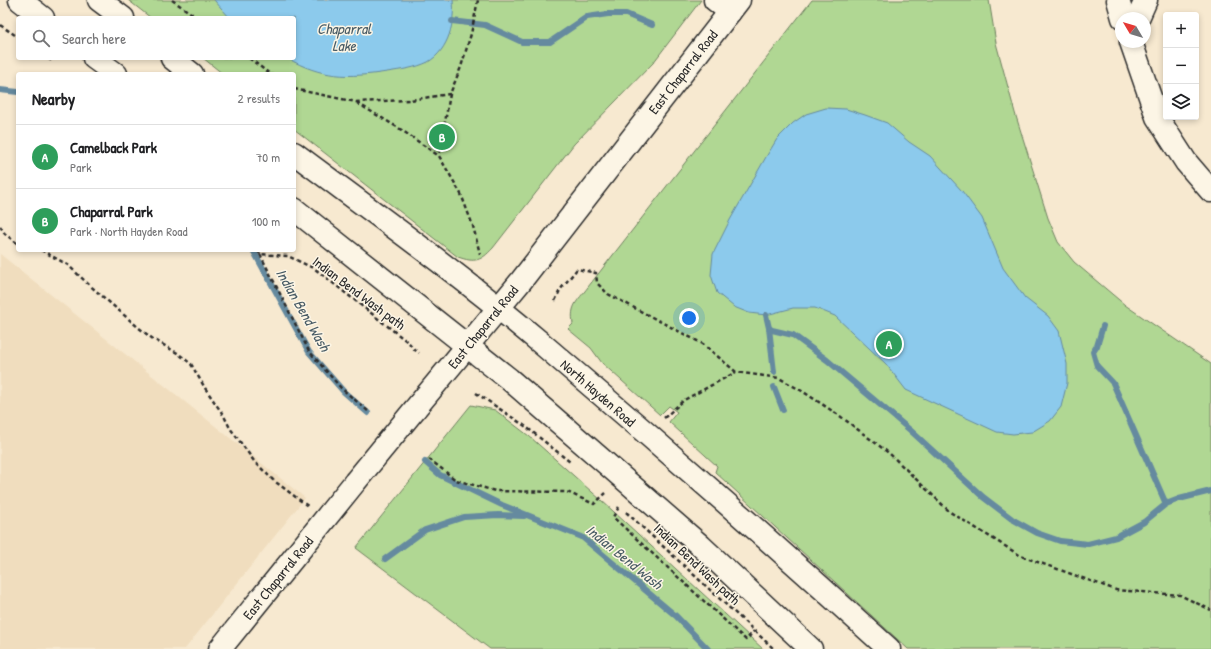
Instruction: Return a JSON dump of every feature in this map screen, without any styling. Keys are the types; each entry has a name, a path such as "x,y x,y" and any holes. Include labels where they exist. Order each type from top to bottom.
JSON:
{"main road":[{"path":"20,0 40,16"},
{"path":"99,0 119,16"},
{"path":"1118,0 1121,12"},
{"path":"1141,12 1146,0"},
{"name":"East Chaparral Road","path":"220,649 498,308 728,4"},
{"path":"1133,48 1157,117 1186,162 1211,191"},
{"path":"97,60 113,72"},
{"path":"174,60 190,72"},
{"name":"North Hayden Road","path":"296,155 460,278 540,342 751,524 889,649"},
{"path":"296,211 509,379 701,546 811,649"}],"path":[{"path":"172,0 195,16"},
{"path":"439,156 450,94 461,67 471,34 478,0"},
{"path":"0,25 16,36"},
{"path":"252,60 267,72"},
{"path":"296,89 356,102 410,100 450,94"},
{"path":"356,102 398,127 439,156 461,194 473,226 480,254"},
{"path":"0,226 4,234 16,243"},
{"path":"45,252 68,265 139,328 153,339 179,354 191,364 230,428 254,461 273,480 325,520"},
{"path":"260,254 309,351 341,388 368,411"},
{"name":"Indian Bend Wash path","path":"260,254 288,256 315,269 410,342 419,353"},
{"path":"555,301 560,290 577,269 596,273 597,283 608,294 703,344 736,372 779,378 802,390 840,416 890,454 950,512 1021,556 1116,590 1180,595 1211,610"},
{"path":"664,418 684,400 736,372"},
{"path":"476,393 525,426 573,465"},
{"path":"429,459 456,480 495,491 567,492 594,504 606,494 601,489"},
{"name":"Indian Bend Wash path","path":"754,631 746,640 613,517 618,505 774,649"}],"shaded area":[{"path":"0,254 305,498 185,649 0,649"}],"green space":[{"path":"128,0 701,0 653,63 574,144 493,248 485,256 477,260 469,260 458,257 296,131 296,72 220,72 206,60 296,60 296,16 148,16"},
{"path":"812,0 989,0 996,43 1015,113 1048,218 1058,242 1074,262 1125,305 1211,364 1211,649 908,649 715,472 717,466 669,422 677,412 669,406 660,415 602,363 591,348 568,329 573,324 572,318 575,304"},
{"path":"471,405 495,410 529,436 763,649 490,649 356,548"}],"water":[{"name":"Chaparral Lake","path":"214,0 453,0 452,26 446,43 435,57 418,66 360,75 336,75 324,73 300,65 291,60 296,60 296,16 228,16"},
{"path":"826,108 846,109 887,123 909,142 930,156 962,191 982,218 1003,268 1025,298 1048,316 1059,331 1067,364 1067,383 1061,407 1050,421 1032,432 1013,434 997,432 906,390 886,364 835,316 815,308 793,308 766,315 749,313 734,307 717,293 711,275 713,254 730,220 766,157 777,139 793,123 806,114"}],"waterway":[{"path":"452,21 485,25 522,42 550,42 587,17 608,14 626,14 652,25"},
{"name":"Indian Bend Wash","path":"0,90 16,92"},
{"name":"Indian Bend Wash","path":"254,252 309,352 344,392 368,413"},
{"path":"766,315 769,328 793,335 827,360 910,430 983,497 1012,519 1037,533 1060,541 1088,544 1116,537 1144,522 1166,504 1211,491"},
{"path":"1103,326 1097,346 1093,352 1097,366 1113,383 1166,504"},
{"path":"769,328 774,372"},
{"path":"774,387 783,410"},
{"name":"Indian Bend Wash","path":"425,462 440,475 502,505 582,537 676,616 708,649"},
{"path":"385,559 425,530 464,517 498,515 524,516"}],"place":[{"name":"Chaparral Park","path":"442,137"},
{"name":"Camelback Park","path":"889,344"}]}
